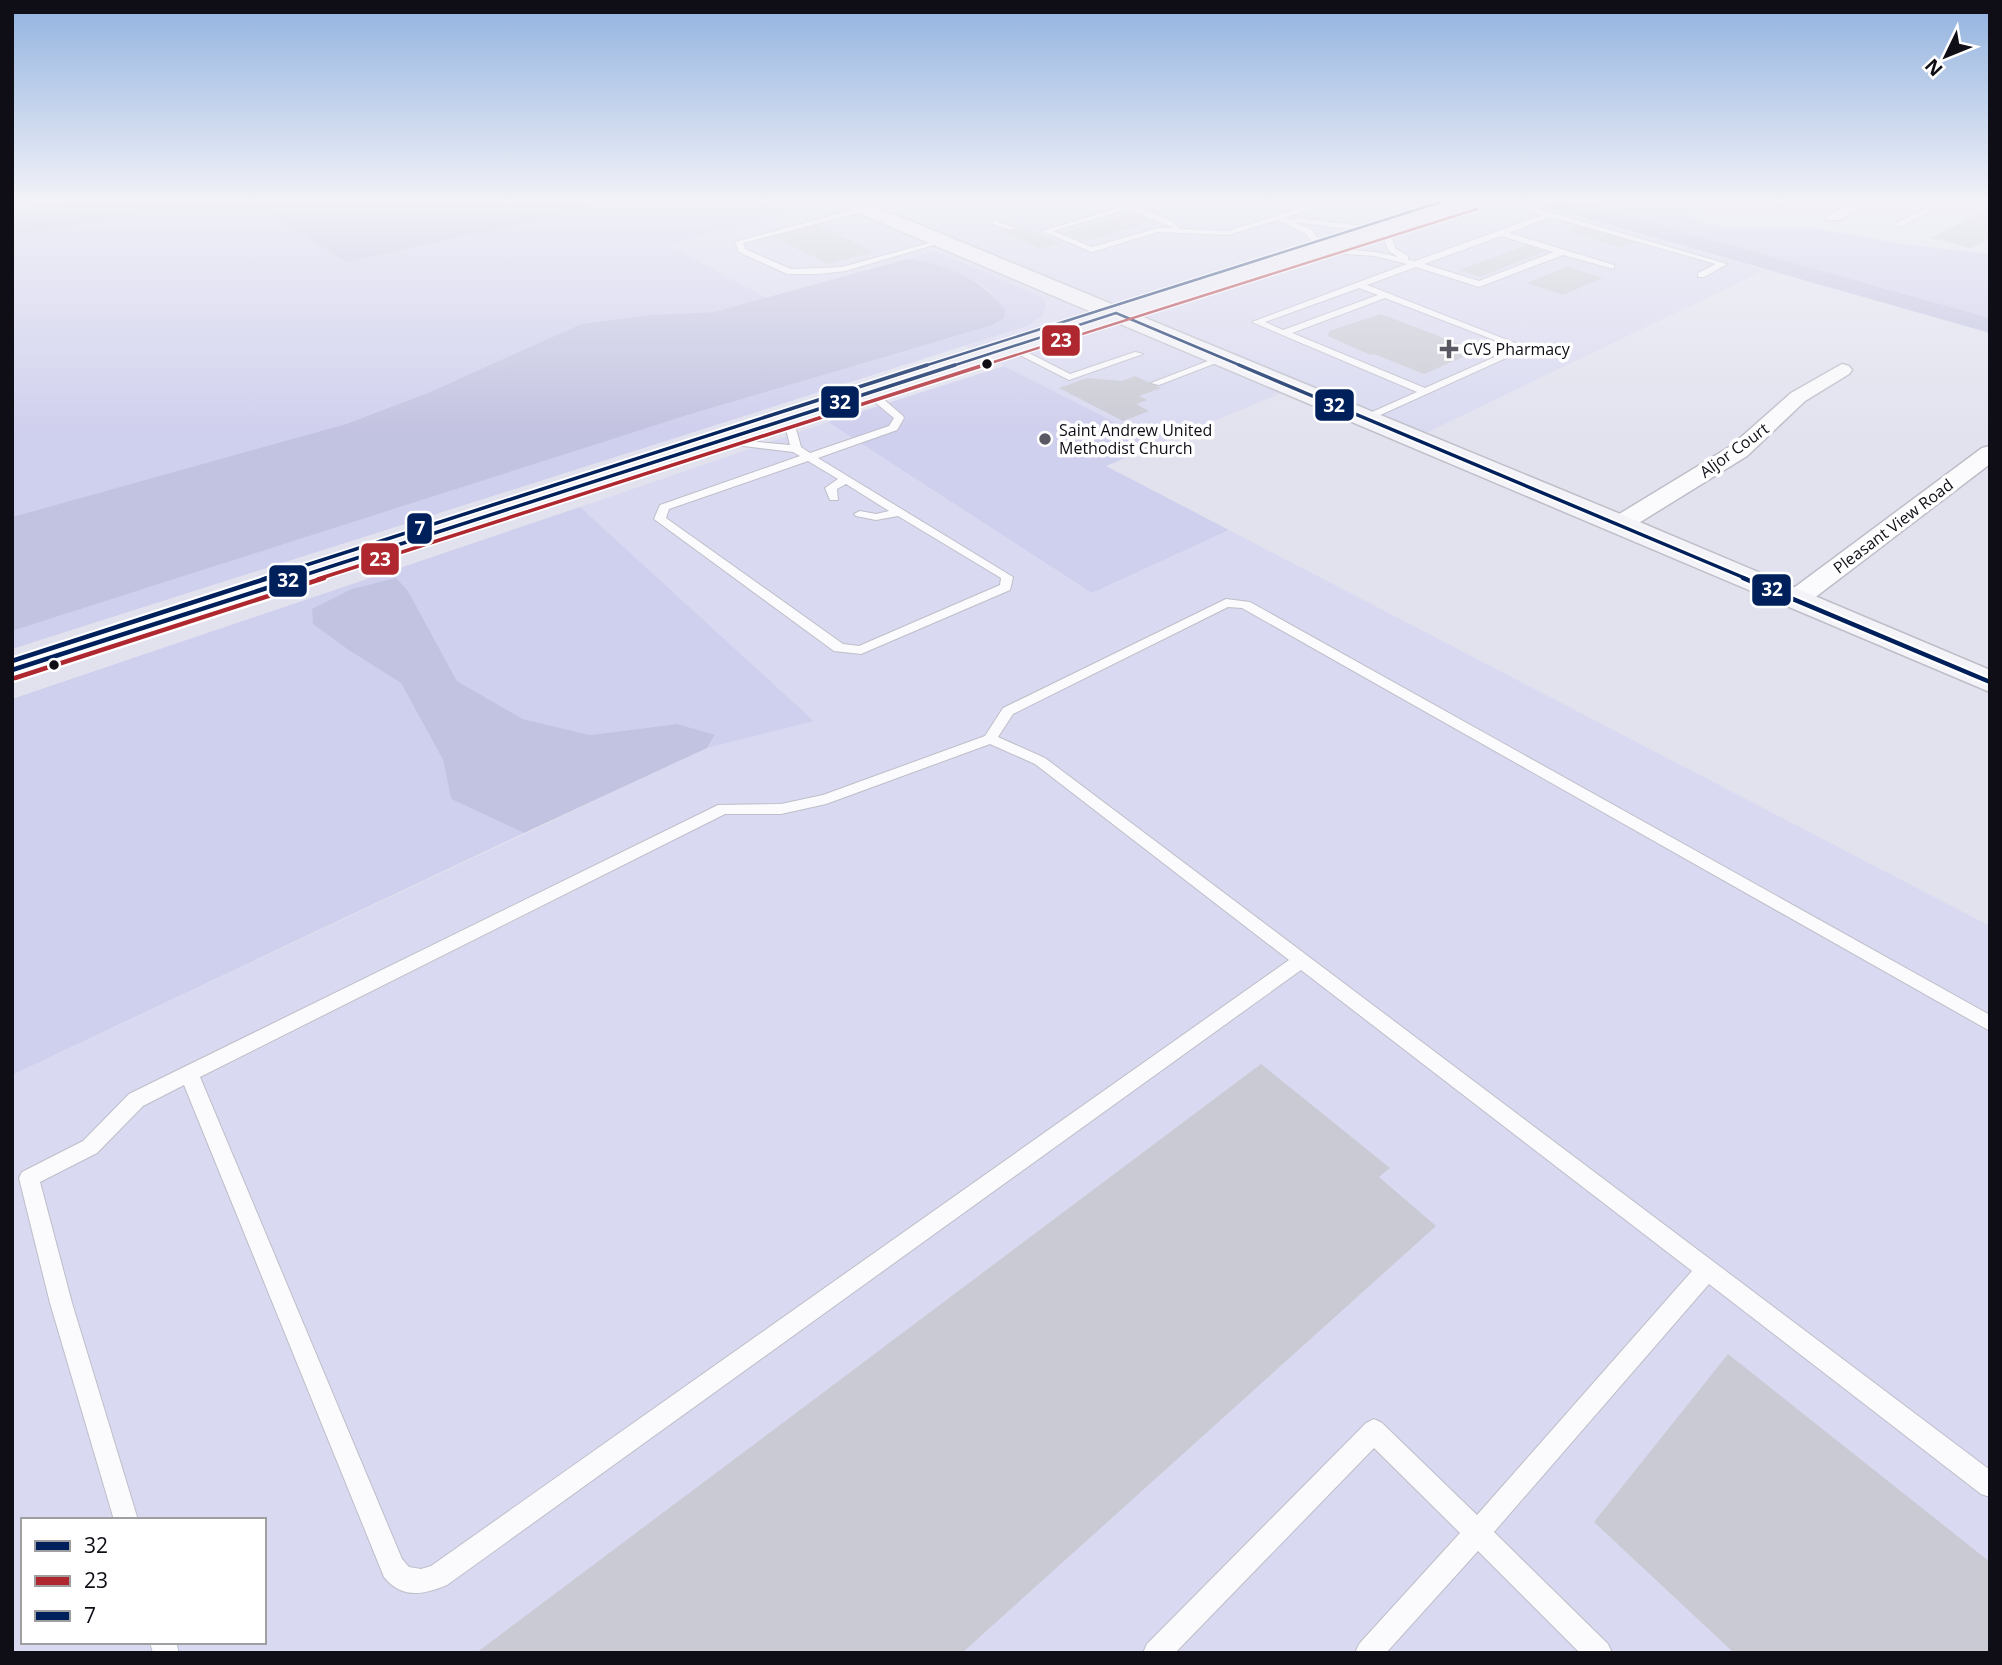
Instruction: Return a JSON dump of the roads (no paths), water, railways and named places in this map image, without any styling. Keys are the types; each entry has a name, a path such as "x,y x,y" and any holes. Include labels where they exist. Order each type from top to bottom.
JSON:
{"main road":[{"path":"1031,279 1620,524 1990,682"},
{"path":"12,670 719,440 1229,279"}],"street":[{"name":"Aljor Court","path":"1620,524 1740,451 1798,397 1842,370"},
{"name":"Pleasant View Road","path":"1796,599 1990,453"}],"lane":[{"path":"1376,279 1257,322 1426,392"},
{"path":"1462,279 1479,284 1493,279"},
{"path":"1359,285 1523,348 1367,418"},
{"path":"1283,333 1387,295"},
{"path":"1011,347 1069,377 1138,354"},
{"path":"1156,383 1224,358"},
{"path":"719,440 796,449 808,457 845,480 1007,577 1006,587 861,650 839,648 660,519 664,507 808,457 893,428 899,418 869,392"},
{"path":"788,418 796,449"},
{"path":"834,498 831,488 845,480"},
{"path":"860,514 876,517 898,512"},
{"path":"125,1518 21,1179 90,1147 136,1100 723,809 781,809 826,799 990,740 1008,711 1223,604 1241,604 1990,1024"},
{"path":"990,740 1040,761 1990,1485"},
{"path":"189,1073 393,1568 402,1579 421,1582 438,1576 1302,960"},
{"path":"1368,1653 1478,1532 1707,1270"},
{"path":"1156,1653 1374,1431 1600,1653"}],"place":[{"name":"CVS Pharmacy","path":"1449,349"},
{"name":"Saint Andrew United Methodist Church","path":"1045,439"}]}
